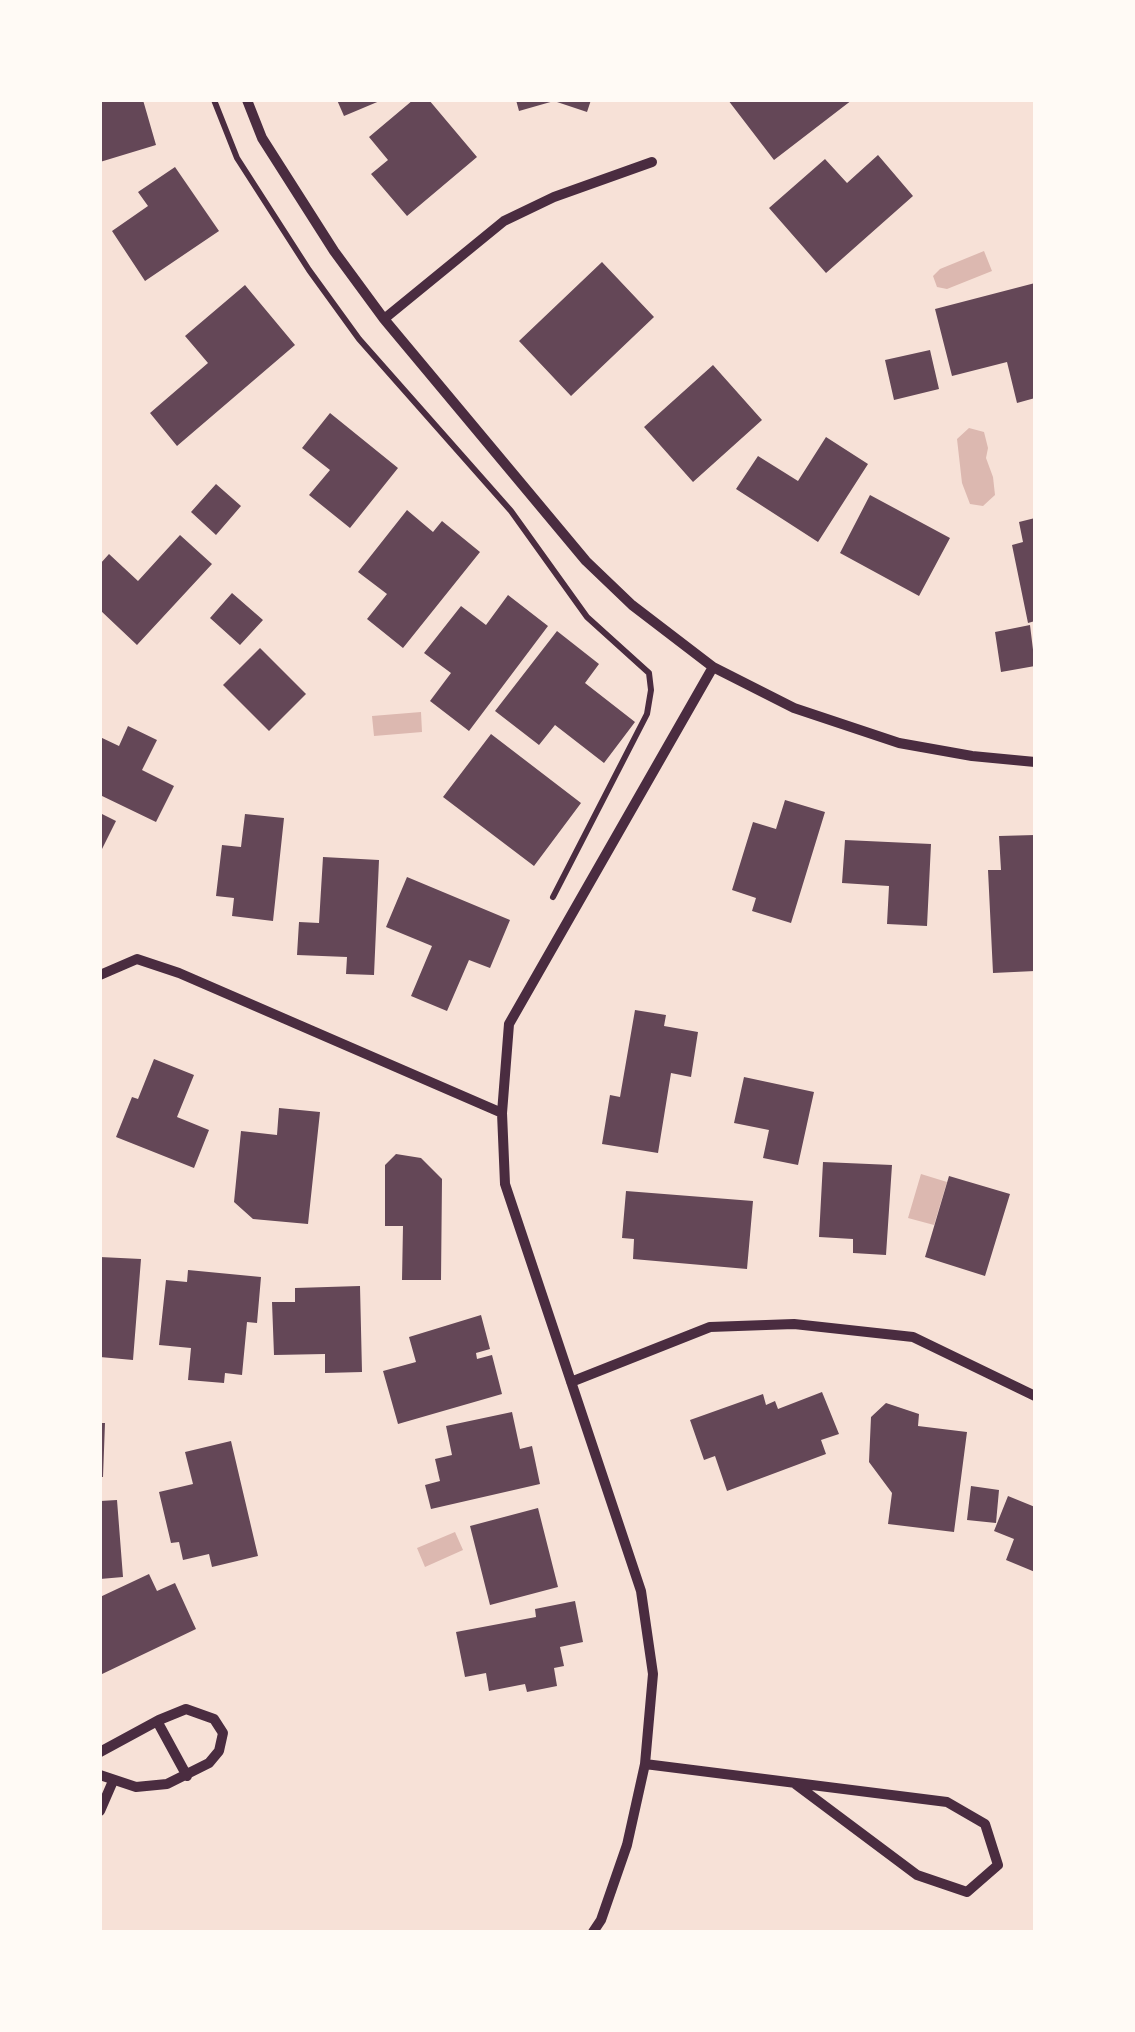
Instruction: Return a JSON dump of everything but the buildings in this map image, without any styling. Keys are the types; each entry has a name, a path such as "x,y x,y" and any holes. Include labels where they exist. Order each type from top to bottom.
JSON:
{"street":[{"path":"247,100 262,138 334,251 384,320 586,561 632,605 713,666 794,708 869,735 936,750 1035,762"},
{"path":"384,320 504,221 652,162"},
{"path":"594,1932 627,1845 645,1764 653,1674 640,1592 505,1184 502,1113 509,1024 713,666"},
{"path":"100,975 138,959 179,973 502,1113"},
{"path":"571,1382 710,1327 794,1324 914,1337 1035,1396"},
{"path":"100,1752 178,1711 190,1710 214,1718 222,1728 222,1744 214,1757 187,1776 167,1784 146,1788 113,1782 100,1774"},
{"path":"157,1721 187,1776"},
{"path":"100,1764 115,1744"},
{"path":"645,1764 794,1782 946,1802 985,1824 998,1866 966,1892 917,1875 794,1782"},
{"path":"100,1811 113,1782"}],"shaded area":[{"path":"984,251 992,271 947,289 937,287 933,276 940,269"},
{"path":"969,428 984,432 988,448 986,458 995,495 983,506 970,504 962,483 957,439"},
{"path":"421,712 422,732 374,736 372,716"},
{"path":"921,1174 947,1182 934,1225 908,1218"},
{"path":"455,1532 463,1550 425,1567 417,1548"}]}
